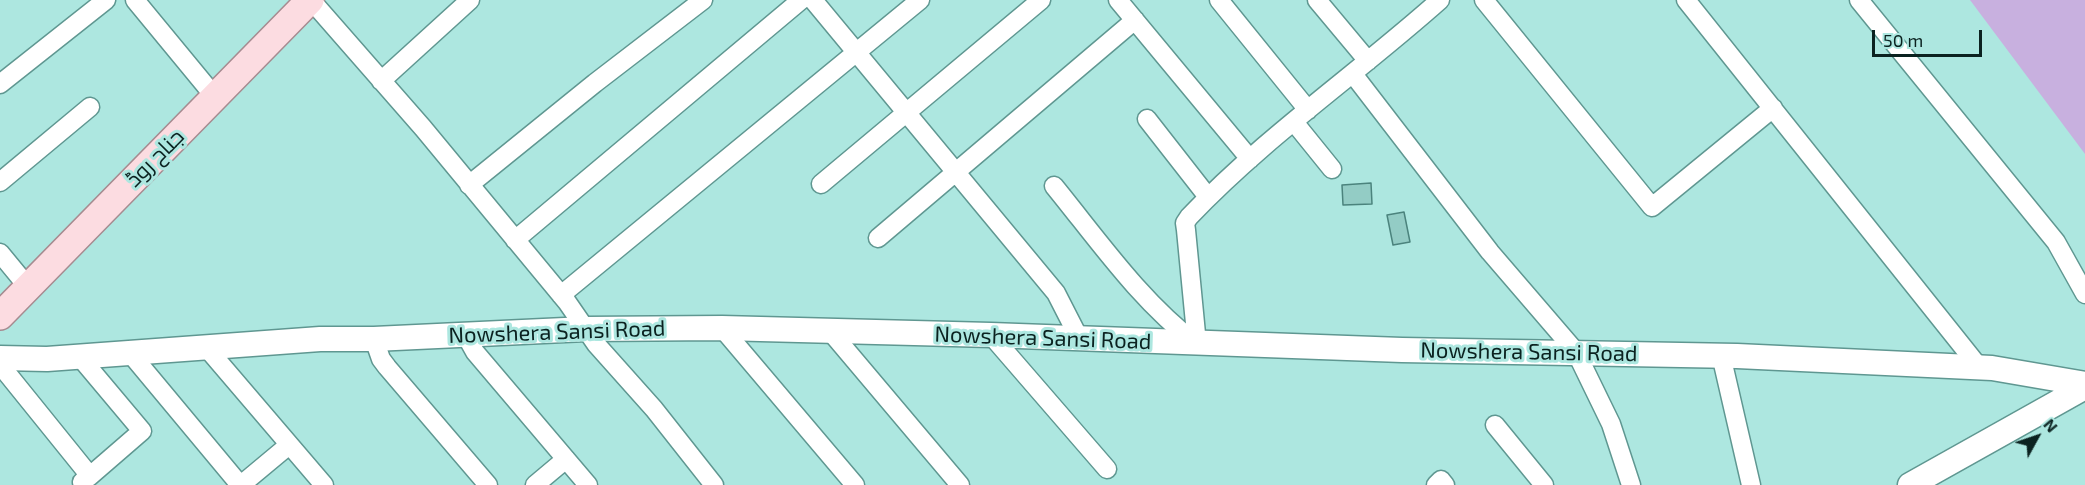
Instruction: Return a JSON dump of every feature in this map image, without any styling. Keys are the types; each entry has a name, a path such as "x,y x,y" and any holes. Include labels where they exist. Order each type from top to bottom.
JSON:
{"main road":[{"name":"جناح روڈ","path":"0,315 310,0"},
{"name":"Nowshera Sansi Road","path":"4,358 130,353 320,339 374,339 586,329 722,328 1402,350 1721,355 1992,368 2085,385"},
{"path":"1910,485 2085,385"}],"street":[{"path":"0,84 106,0"},
{"path":"135,0 215,97"},
{"path":"310,0 423,128 561,295 596,344 654,409 714,485"},
{"path":"381,81 470,0"},
{"path":"469,185 595,83 703,0"},
{"path":"515,240 801,0"},
{"path":"813,0 1056,293 1079,338"},
{"path":"561,295 920,0"},
{"path":"821,184 1041,0"},
{"path":"1118,0 1250,159"},
{"path":"1219,0 1301,116 1332,169"},
{"path":"1317,0 1368,61"},
{"path":"1197,344 1185,223 1208,197 1250,159 1440,0"},
{"path":"1484,0 1652,207 1773,108"},
{"path":"1686,0 1979,367"},
{"path":"1859,0 2056,242 2085,294"},
{"path":"878,238 1135,20"},
{"path":"1353,74 1483,243 1576,352 1611,424 1631,485"},
{"path":"0,183 90,107"},
{"path":"1147,119 1208,197"},
{"path":"1054,186 1152,303 1197,344"},
{"path":"0,254 28,287"},
{"path":"722,328 855,485"},
{"path":"830,330 960,485"},
{"path":"468,333 475,352 588,485"},
{"path":"991,335 1107,469"},
{"path":"374,339 381,359 387,367 488,485"},
{"path":"206,347 324,485"},
{"path":"130,353 240,485 289,445"},
{"path":"1721,355 1751,485"},
{"path":"4,358 6,372 86,480 142,431 79,356"},
{"path":"1495,425 1544,485"},
{"path":"535,485 566,459"},
{"path":"1436,485 1441,480 1445,485"}],"shaded area":[{"path":"1970,0 2085,0 2085,154"}],"building":[{"path":"1371,183 1372,204 1343,205 1342,185"},
{"path":"1404,212 1410,242 1393,245 1387,215"}]}
